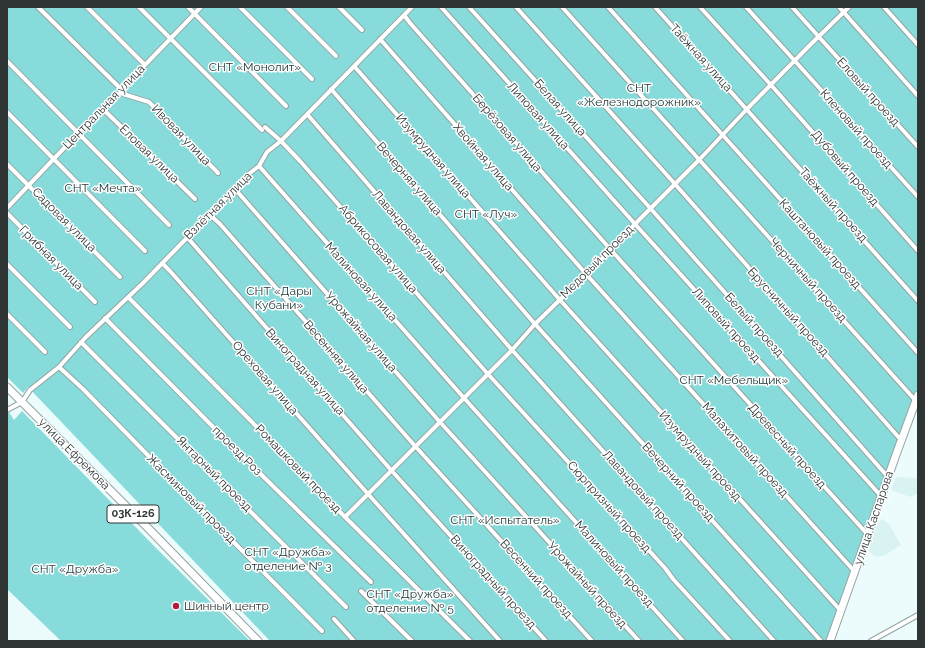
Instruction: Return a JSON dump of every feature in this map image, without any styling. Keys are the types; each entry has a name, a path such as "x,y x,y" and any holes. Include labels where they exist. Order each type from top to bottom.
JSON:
{"main road":[{"name":"улица Ефремова","path":"7,387 258,641"},
{"name":"улица Каспарова","path":"830,641 917,398"}],"street":[{"name":"Ивовая улица","path":"38,7 121,91 150,102 218,173"},
{"path":"86,7 145,64"},
{"name":"Абрикосовая улица","path":"139,7 264,129 281,141 488,373"},
{"path":"188,7 286,106"},
{"name":"Центральная улица","path":"7,208 201,7"},
{"path":"240,7 312,79"},
{"path":"287,7 336,56"},
{"path":"339,7 362,30"},
{"name":"Взлётная улица","path":"22,402 30,390 59,367 105,318 162,263 250,173 259,166 267,152 281,141 412,7"},
{"name":"Липовая улица","path":"441,7 635,224"},
{"name":"Белая улица","path":"469,7 651,209"},
{"name":"Брусничный проезд","path":"516,7 675,184 901,440"},
{"name":"Черничный проезд","path":"562,7 699,160 917,398"},
{"name":"Каштановый проезд","path":"608,7 918,353"},
{"name":"Таёжная улица","path":"655,7 747,109"},
{"name":"Дубовый проезд","path":"700,7 918,251"},
{"name":"Кленовый проезд","path":"746,7 918,197"},
{"path":"792,7 819,37"},
{"path":"839,7 918,96"},
{"name":"Медовый проезд","path":"345,517 439,421 512,350 535,324 611,250 747,109 850,7"},
{"path":"884,7 918,45"},
{"name":"Берёзовая улица","path":"404,15 611,250"},
{"name":"Еловый проезд","path":"819,37 918,147"},
{"name":"Хвойная улица","path":"380,39 586,274"},
{"path":"7,61 169,225"},
{"name":"Изумрудная улица","path":"354,66 560,300"},
{"name":"Вечерняя улица","path":"331,89 535,324"},
{"name":"Еловая улица","path":"103,109 195,199"},
{"name":"Таёжный проезд","path":"747,109 918,301"},
{"path":"7,112 145,251"},
{"name":"Лавандовая улица","path":"307,114 512,350"},
{"name":"Садовая улица","path":"7,164 120,277"},
{"name":"Малиновая улица","path":"259,166 464,398"},
{"name":"Урожайная улица","path":"235,189 439,421"},
{"name":"Белый проезд","path":"651,209 889,477"},
{"name":"Грибная улица","path":"7,213 95,302"},
{"name":"Весенняя улица","path":"209,214 220,224 415,446"},
{"name":"Липовый проезд","path":"635,224 881,496"},
{"name":"Виноградная улица","path":"186,237 391,470"},
{"name":"Древесный проезд","path":"611,250 868,535"},
{"name":"Ореховая улица","path":"162,263 500,641"},
{"path":"7,264 70,327"},
{"name":"Малахитовый проезд","path":"586,274 855,572"},
{"name":"Ромашковый проезд","path":"128,297 345,517 470,641"},
{"name":"Изумрудный проезд","path":"560,300 841,611"},
{"path":"7,314 45,352"},
{"name":"проезд Роз","path":"105,318 229,443 371,582"},
{"name":"Вечерний проезд","path":"535,324 821,641"},
{"name":"Янтарный проезд","path":"82,342 346,606"},
{"name":"Лавандовый проезд","path":"512,350 774,641"},
{"name":"Жасминовый проезд","path":"59,367 83,389 322,631"},
{"name":"Сюрпризный проезд","path":"488,373 730,641"},
{"name":"Малиновый проезд","path":"464,398 683,641"},
{"path":"7,410 22,402"},
{"name":"Урожайный проезд","path":"439,421 639,641"},
{"name":"Весенний проезд","path":"415,446 592,641"},
{"name":"Виноградный проезд","path":"391,470 546,641"},
{"path":"361,591 412,641"},
{"path":"871,641 918,615"},
{"path":"334,620 354,641"}],"shaded area":[{"path":"896,477 918,478 918,493 910,497 891,490"},
{"path":"882,519 889,524 901,545 885,555 877,557 868,551 876,526"}],"green space":[{"path":"8,7 918,7 918,395 830,641 270,641 28,387 23,393 7,377"},
{"name":"СНТ «Дружба»","path":"7,409 14,420 22,411 157,549 250,641 61,641 7,589"}],"place":[{"name":"Шинный центр","path":"176,606"}],"park label":[{"name":"СНТ «Монолит»","path":"255,67"},
{"name":"СНТ «Железнодорожник»","path":"639,95"},
{"name":"СНТ «Мечта»","path":"103,188"},
{"name":"СНТ «Луч»","path":"486,214"},
{"name":"СНТ «Дары Кубани»","path":"279,298"},
{"name":"СНТ «Мебельщик»","path":"734,380"},
{"name":"СНТ «Испытатель»","path":"505,520"},
{"name":"СНТ «Дружба» отделение № 3","path":"288,559"},
{"name":"СНТ «Дружба» отделение № 5","path":"410,601"}]}
